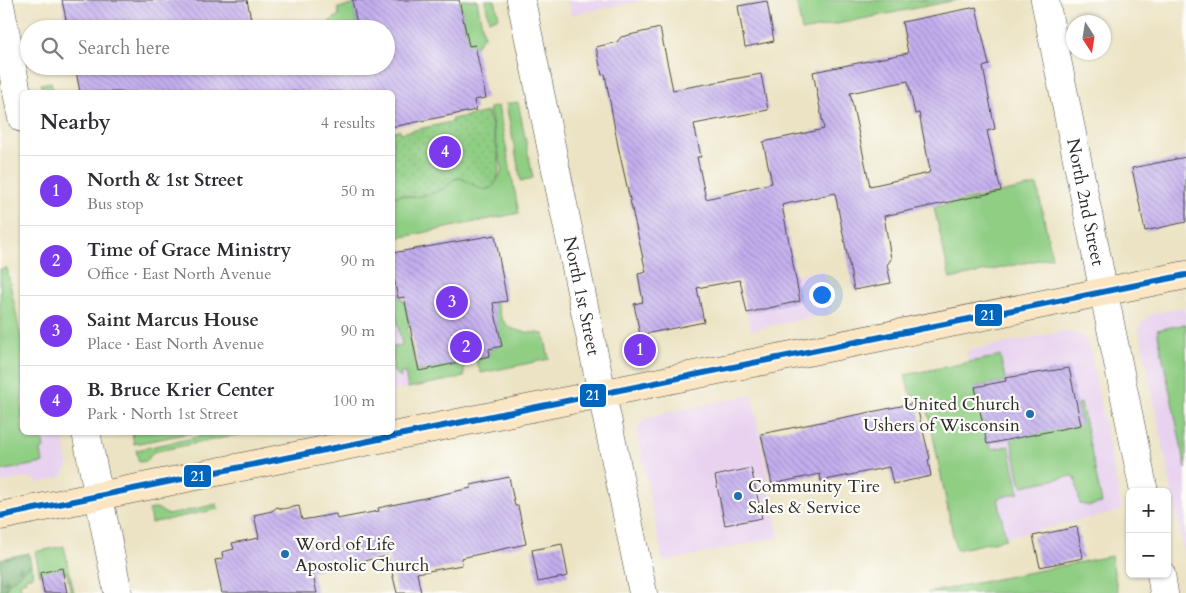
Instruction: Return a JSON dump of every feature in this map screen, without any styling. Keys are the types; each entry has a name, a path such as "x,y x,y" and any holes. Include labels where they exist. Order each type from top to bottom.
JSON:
{"main road":[{"path":"0,516 1186,275"}],"street":[{"name":"North 1st Street","path":"521,0 642,593"},
{"name":"North 2nd Street","path":"1045,0 1143,488"},
{"path":"0,5 20,108"},
{"path":"87,435 118,593"},
{"path":"1162,578 1164,593"}],"shaded area":[{"path":"568,0 646,0 571,15"},
{"path":"824,270 831,309 828,314 751,330 741,288"},
{"path":"1186,307 1186,562 1139,328 1144,320 1154,313"},
{"path":"395,314 411,387 395,391"},
{"path":"1066,331 1084,336 1089,346 1122,511 1006,537 966,351"},
{"path":"0,361 20,426 20,435 63,435 68,464 67,469 60,477 39,483 29,477 0,483"},
{"path":"752,395 779,537 663,562 638,439 637,430 640,423 651,416"}],"green space":[{"path":"459,0 477,0 484,36 476,46 463,48 466,31"},
{"path":"485,0 495,0 499,18 489,20"},
{"path":"796,0 957,0 802,31"},
{"path":"353,5 356,20 332,20 339,15 338,8"},
{"path":"51,82 53,90 42,90 41,84"},
{"path":"518,102 533,178 521,181 506,104"},
{"path":"498,106 519,213 395,239 395,196 422,196 443,189 454,179 461,178 483,190 500,176 502,169 489,108"},
{"path":"488,112 496,144 499,170 497,180 492,187 483,190 461,178 454,179 443,189 433,193 414,197 401,195 395,196 395,131 400,130 401,133 451,122 452,119"},
{"path":"1037,185 1052,257 950,279 934,207"},
{"path":"7,268 20,333 20,435 41,435 44,448 41,450 43,463 0,471 0,269"},
{"path":"395,284 398,298 402,298 403,302 405,302 410,327 407,328 417,371 464,361 464,377 408,388 405,373 400,373 401,378 395,373 395,347 402,345 395,310"},
{"path":"496,303 503,320 512,329 544,334 549,359 481,373 475,359 490,356 489,349 502,346 492,304"},
{"path":"1186,324 1186,469 1157,330"},
{"path":"1000,356 1006,381 975,387 987,443 990,443 991,449 1009,446 1019,493 998,498 1006,539 956,550 926,401 910,394 905,375"},
{"path":"1081,403 1102,503 1089,506 1080,504 1075,477 1072,476 1023,486 1020,483 1011,438 1081,424 1077,404"},
{"path":"132,435 181,435 134,444"},
{"path":"207,435 236,435 153,452 147,461 139,462 136,450"},
{"path":"217,504 218,509 151,523 149,510 157,508 168,515"},
{"path":"64,546 74,593 71,593 67,573 63,573 62,569 40,575 35,552"},
{"path":"29,553 31,565 8,584 4,593 0,593 0,559"},
{"path":"1111,556 1118,593 927,593"},
{"path":"31,565 33,576 25,578 26,581 20,583 22,593 5,593 8,584"}],"building":[{"path":"62,0 247,0 251,20 66,20"},
{"path":"352,0 459,0 469,46 475,45 486,98 474,100 476,110 395,126 395,90 80,90 77,75 395,75 395,20 356,20"},
{"path":"767,1 774,41 745,47 738,6"},
{"path":"976,7 989,65 983,67 995,129 987,131 1001,191 884,216 891,259 887,265 891,283 854,290 835,193 782,205 800,301 747,313 740,280 697,288 704,322 640,335 634,304 643,302 638,274 646,272 618,146 605,74 602,75 596,47 617,42 621,37 660,28 673,90 761,74 768,110 694,124 701,157 697,157 706,199 772,183 763,142 824,129 813,72 908,53 902,22","holes":["908,81 915,114 919,113 929,173 870,186 850,93"]},
{"path":"1186,157 1186,222 1145,231 1132,168"},
{"path":"495,235 507,301 493,303 502,346 489,349 490,356 419,371 404,297 398,298 395,284 395,252"},
{"name":"United Church Ushers of Wisconsin","path":"1069,368 1081,425 987,444 975,387 1006,381 1005,378"},
{"path":"916,403 930,459 928,460 931,476 893,484 889,467 821,481 820,474 772,484 761,434"},
{"name":"Community Tire Sales & Service","path":"751,468 762,518 725,525 715,476"},
{"path":"509,477 515,506 518,506 526,544 461,558 462,565 417,573 421,593 397,593 388,556 312,571 317,593 222,593 215,560 223,559 222,552 234,549 232,543 259,538 254,515 272,511 277,507 282,509 299,506 302,520 336,514 337,519 379,511 378,508 471,488 471,485"},
{"path":"1077,527 1083,558 1040,567 1033,536"},
{"path":"562,544 568,576 538,582 532,550"},
{"path":"62,568 67,593 44,593 40,573"}],"transit line":[{"name":"21","path":"0,516 1186,275"}],"place":[{"name":"B. Bruce Krier Center","path":"445,152"},
{"name":"Saint Marcus House","path":"452,302"},
{"name":"Time of Grace Ministry","path":"466,347"},
{"name":"North & 1st Street","path":"640,350"},
{"name":"United Church Ushers of Wisconsin","path":"1030,414"},
{"name":"Community Tire Sales & Service","path":"738,496"},
{"name":"Word of Life Apostolic Church","path":"285,554"}]}
